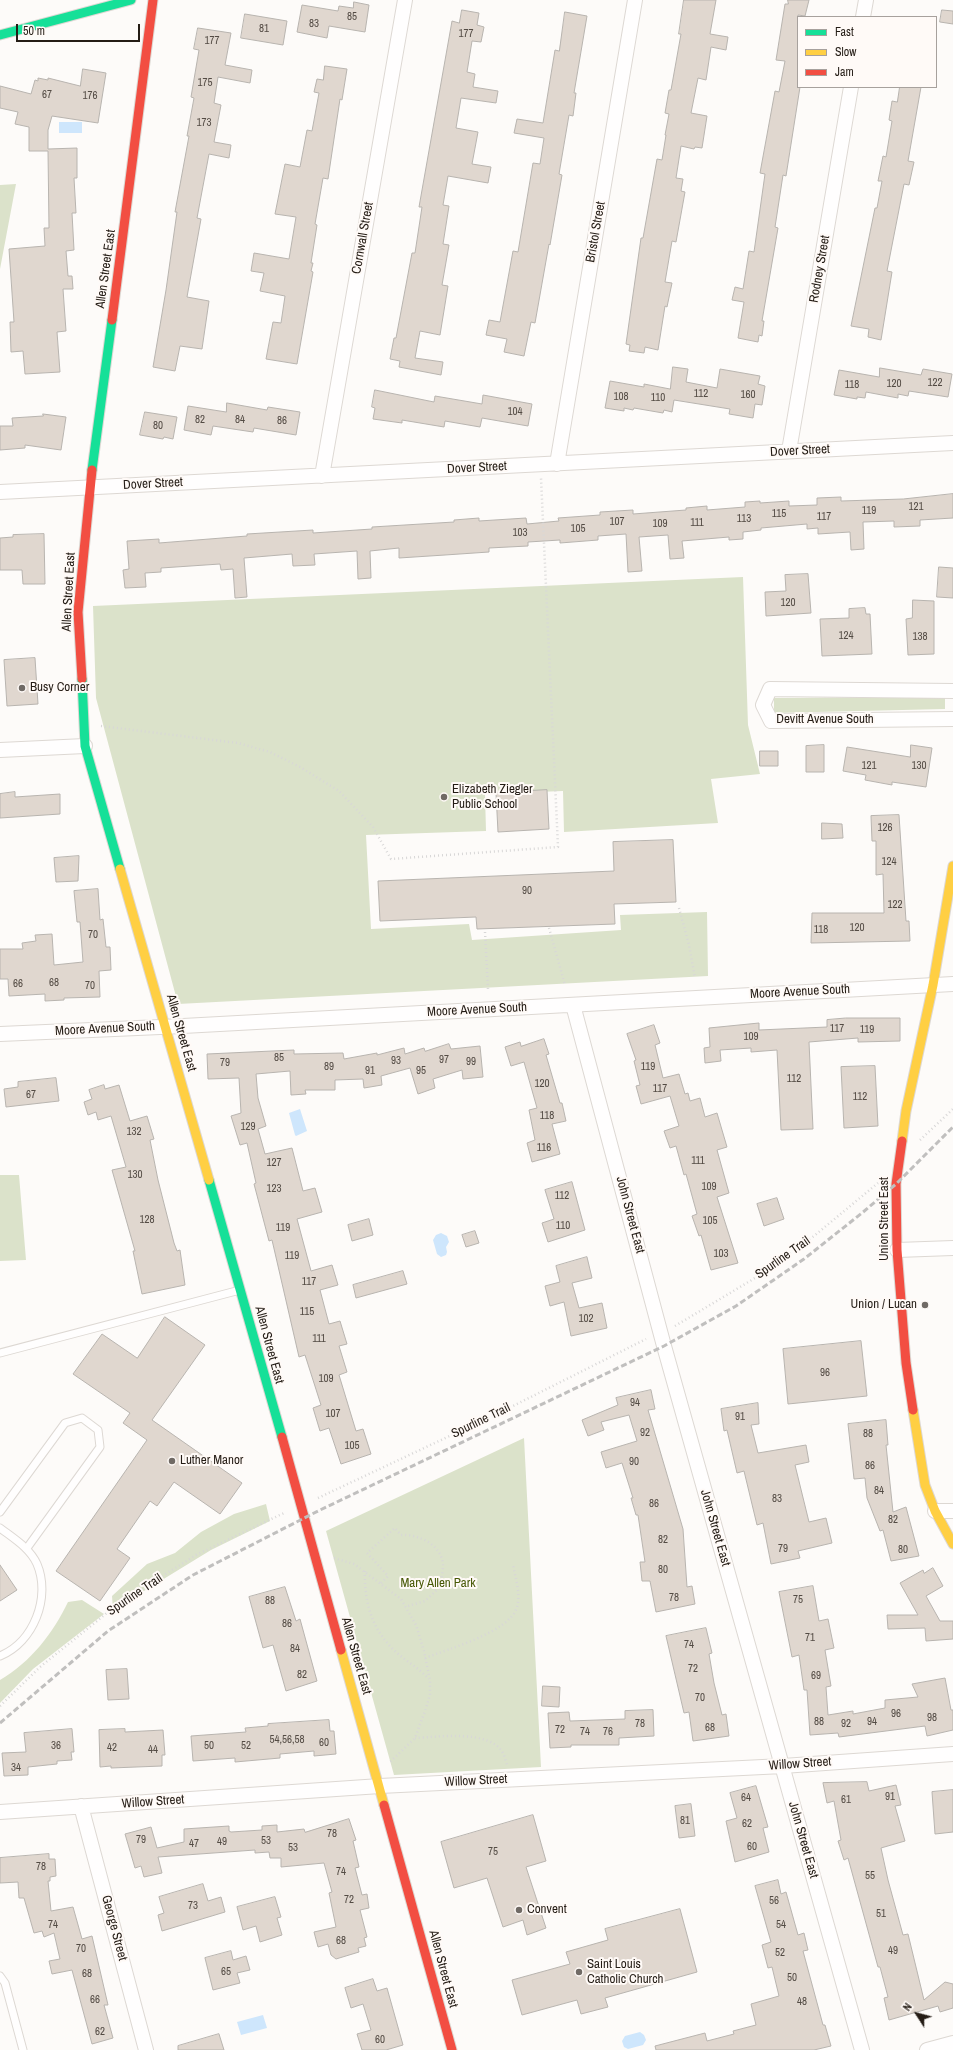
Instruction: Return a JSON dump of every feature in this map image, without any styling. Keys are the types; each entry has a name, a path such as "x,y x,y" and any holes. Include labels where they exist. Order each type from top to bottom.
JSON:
{"street":[{"path":"0,35 131,0"},
{"name":"Allen Street East","path":"153,0 90,487 78,612 85,746 241,1290 380,1786 452,2050"},
{"name":"Cornwall Street","path":"322,476 405,0"},
{"name":"Bristol Street","path":"557,464 635,0"},
{"path":"863,16 866,0"},
{"name":"Rodney Street","path":"789,451 851,88"},
{"name":"Dover Street","path":"0,492 789,451 953,444"},
{"name":"Devitt Avenue South","path":"953,691 770,689 763,705 771,721 953,719"},
{"path":"0,750 85,746"},
{"name":"Union Street East","path":"953,866 933,985 906,1111 896,1184 896,1250 906,1363 916,1433 925,1485 935,1511 953,1544"},
{"name":"Moore Avenue South","path":"0,1034 953,984"},
{"name":"John Street East","path":"573,1005 664,1346 862,2050"},
{"path":"896,1250 953,1248"},
{"path":"935,1511 953,1511"},
{"name":"Willow Street","path":"0,1812 380,1786 783,1766 953,1754"},
{"name":"George Street","path":"81,1806 146,2050"},
{"path":"928,2050 953,2043"}],"lane":[{"path":"0,1353 241,1290"},
{"path":"0,1512 65,1423 82,1418 98,1430 100,1447 26,1548"},
{"path":"0,1528 26,1548 37,1564 43,1590 39,1613 25,1637 0,1656"},
{"path":"0,1976 5,1983 23,2050"}],"path":[{"path":"94,727 103,726 238,743 270,752 300,767 339,791 373,827 391,859 558,847 541,476"},
{"path":"679,908 689,945 695,978"},
{"path":"549,928 565,985"},
{"path":"485,932 488,989"},
{"path":"919,1141 953,1109"},
{"name":"Spurline Trail","path":"674,1327 755,1278 814,1236 880,1180"},
{"name":"Spurline Trail","path":"315,1500 509,1408 650,1337"},
{"name":"Spurline Trail","path":"0,1706 40,1668 118,1604 196,1555 287,1512"},
{"path":"381,1582 388,1576 367,1553 395,1528 401,1535 419,1537 429,1542 437,1549 443,1564 440,1587 424,1601 405,1607"},
{"path":"315,1558 338,1558 365,1570 401,1599 416,1625 430,1680 430,1695 415,1738 389,1764"},
{"path":"425,1658 489,1633 513,1615 518,1599 513,1564"},
{"path":"365,1570 368,1610 376,1628 389,1646 430,1680"},
{"path":"440,1587 455,1588"},
{"path":"415,1738 453,1735 476,1738 494,1744 503,1752 509,1780"}],"green space":[{"path":"16,184 0,269 0,185"},
{"name":"Elizabeth Ziegler Public School","path":"743,577 748,725 760,774 711,779 718,823 564,832 563,791 485,794 486,831 366,835 371,929 469,924 472,940 621,930 620,915 707,912 708,976 178,1004 96,698 93,606"},
{"path":"945,697 945,709 774,713 774,698"},
{"path":"0,1175 19,1175 26,1260 0,1261"},
{"name":"Mary Allen Park","path":"524,1438 541,1767 394,1775 326,1531"},
{"path":"266,1504 270,1521 211,1550 113,1610 112,1596 147,1564 175,1553 201,1532 234,1514"},
{"path":"82,1600 104,1614 33,1669 0,1703 0,1680 22,1665 40,1646 62,1614 68,1602"}],"water":[{"path":"59,122 82,122 82,133 59,133"},
{"path":"300,1109 307,1131 296,1136 289,1113"},
{"path":"441,1233 447,1236 449,1242 446,1247 446,1255 441,1257 437,1254 433,1240 436,1235"},
{"path":"263,2015 267,2028 241,2035 237,2022"},
{"path":"640,2032 644,2035 646,2040 643,2045 628,2049 624,2047 622,2041 625,2036"}],"building":[{"path":"684,0 716,0 710,34 728,37 726,50 711,47 706,80 698,78 691,113 707,116 702,148 695,147 694,149 681,146 676,178 683,179 681,191 685,192 676,242 672,241 665,282 672,283 667,307 665,306 658,350 645,347 644,353 629,351 630,345 626,344 641,238 643,238 657,159 662,160 669,114 665,113 669,90 671,90 681,34 679,34"},
{"path":"788,0 809,0 805,16 797,16 797,88 800,88 786,176 783,175 775,227 778,228 762,321 764,321 762,336 759,335 758,342 738,338 744,302 732,300 735,287 743,289 749,251 754,252 765,174 760,173 775,91 779,92 785,61 776,60 785,4 788,4"},
{"path":"354,2 369,5 365,32 329,26 327,38 297,32 302,5 338,11 339,6 353,8"},
{"path":"462,10 479,13 477,25 484,27 481,42 472,41 467,72 475,74 473,87 498,91 496,103 461,98 456,128 478,132 472,164 491,167 488,183 448,176 443,205 449,206 443,244 449,245 442,285 448,286 440,335 420,331 415,358 443,362 441,375 399,367 400,361 390,359 394,338 396,338 412,253 415,253 422,207 419,207 452,21 459,23"},
{"path":"942,10 953,11 953,24 940,22"},
{"path":"565,12 587,16 574,93 576,93 573,116 569,115 559,174 562,175 550,245 549,244 535,323 531,322 524,356 504,352 507,339 486,335 489,320 500,322 513,251 518,252 533,163 540,164 544,138 514,133 517,119 543,123 555,50 559,51"},
{"path":"245,14 287,21 283,45 241,38"},
{"path":"198,28 231,33 225,65 252,70 250,83 218,77 214,103 221,105 214,142 231,145 229,158 209,154 197,218 201,219 187,297 209,301 202,349 180,346 175,371 153,367 166,290 177,212 175,212 189,136 187,136 194,98 191,97 199,50 194,49"},
{"path":"325,66 347,69 342,100 340,99 328,179 323,178 315,224 317,225 311,263 313,263 311,271 313,272 297,364 266,359 273,322 281,323 285,296 260,291 264,273 251,271 254,253 289,259 296,217 275,214 285,164 300,167 307,130 312,131 319,93 314,92 317,79 323,80"},
{"path":"83,69 106,73 98,123 52,116 48,130 48,149 77,148 77,178 74,178 76,213 72,213 74,250 66,251 68,276 72,276 73,289 63,289 66,331 57,332 60,372 25,374 23,351 11,352 10,322 14,322 9,249 45,246 44,228 49,228 48,151 29,151 29,127 15,124 18,112 0,108 0,86 31,94 35,80 38,81 38,78 48,80 48,78 80,86"},
{"path":"900,88 921,88 908,161 914,162 909,185 904,184 887,271 892,272 881,340 868,337 869,329 851,326 875,208 877,208 882,181 878,181 883,156 886,157 892,121 889,120 892,101 897,102"},
{"path":"673,367 688,369 686,382 717,388 720,369 760,376 758,384 765,386 762,405 755,404 753,418 729,414 730,409 674,400 672,412 664,410 663,413 634,408 633,410 624,408 624,411 605,408 610,381 644,387 644,384 670,389"},
{"path":"880,368 921,375 923,369 952,374 948,397 909,391 908,396 898,394 898,398 866,392 865,398 857,397 857,399 834,395 839,370 879,377"},
{"path":"375,390 434,402 435,396 482,404 483,395 532,404 528,426 482,418 480,427 445,421 444,427 402,420 402,423 373,419 375,408 372,407"},
{"path":"227,403 267,410 268,407 300,412 296,435 254,428 253,432 213,426 211,435 184,430 188,406 226,412"},
{"path":"145,412 177,417 173,439 164,437 163,439 140,435"},
{"path":"43,414 66,417 61,450 25,445 25,448 0,450 0,426 13,426 12,418 43,416"},
{"path":"953,494 953,518 920,520 920,526 894,527 894,521 863,522 864,549 851,550 850,532 818,534 818,528 807,529 807,524 761,528 761,530 743,532 743,539 729,540 729,537 682,541 684,558 670,559 668,535 639,537 642,571 628,572 626,534 598,536 598,540 560,543 560,540 528,542 528,546 489,548 489,552 445,555 399,558 399,548 370,551 371,578 358,579 357,551 314,554 315,565 293,566 292,554 244,558 247,597 235,598 233,569 221,570 220,564 161,568 161,572 145,573 146,587 125,588 123,570 129,569 127,541 159,539 159,543 247,536 247,534 313,530 313,533 372,529 372,527 454,522 454,520 479,518 479,521 526,518 527,524 559,521 558,518 600,515 600,512 633,510 633,514 686,510 686,508 707,506 707,510 745,507 745,502 760,501 760,503 789,501 789,506 817,505 817,498 841,497 841,501 903,499"},
{"path":"44,534 45,584 23,584 22,570 0,570 0,538 13,537 13,535"},
{"path":"939,567 953,568 953,598 937,597"},
{"path":"808,574 811,613 766,616 765,592 786,591 785,575"},
{"path":"913,600 934,601 934,654 908,655 906,619 912,618"},
{"path":"865,608 866,614 870,614 872,654 822,656 820,619 849,618 849,609"},
{"path":"35,658 38,704 7,706 4,660"},
{"path":"824,745 824,772 806,772 806,746"},
{"path":"911,745 932,748 926,787 892,782 892,785 865,780 866,775 843,771 847,747 910,757"},
{"path":"760,751 778,751 778,766 760,766"},
{"path":"547,790 549,829 498,832 496,793"},
{"path":"15,792 15,797 60,794 60,814 0,818 0,794"},
{"path":"899,815 906,921 909,921 910,941 811,943 812,913 884,913 883,874 876,875 876,841 872,841 871,816"},
{"path":"822,823 842,824 843,838 822,839"},
{"path":"673,840 676,902 614,904 615,924 477,929 476,917 380,921 378,881 614,871 613,842"},
{"path":"79,856 78,881 56,882 54,858"},
{"path":"98,889 100,920 103,919 106,947 110,947 111,970 99,971 100,997 64,998 64,1000 45,1001 45,994 9,996 8,979 0,979 0,949 23,949 22,943 36,941 35,935 52,934 54,965 83,962 80,922 77,922 74,891"},
{"path":"846,1018 900,1018 900,1041 858,1042 858,1038 809,1042 813,1129 781,1130 777,1050 751,1052 751,1048 720,1050 721,1061 705,1063 704,1048 710,1047 709,1028 759,1023 759,1030 827,1027 827,1020"},
{"path":"654,1025 660,1043 655,1045 663,1078 679,1074 685,1094 688,1093 690,1101 700,1098 705,1117 717,1113 727,1147 717,1150 729,1193 717,1197 738,1263 711,1270 701,1235 699,1236 692,1216 697,1214 686,1174 684,1175 676,1146 670,1148 664,1131 679,1126 670,1096 641,1104 636,1086 640,1085 634,1061 636,1060 627,1034"},
{"path":"544,1039 549,1054 546,1055 560,1103 562,1103 566,1121 552,1124 560,1154 532,1162 527,1143 535,1140 529,1110 537,1108 524,1062 511,1066 505,1047 520,1042 521,1046"},
{"path":"449,1044 451,1049 480,1046 483,1077 463,1079 462,1070 433,1079 435,1088 418,1094 410,1068 381,1076 382,1085 364,1088 363,1079 335,1080 335,1090 305,1090 306,1094 291,1095 290,1071 256,1074 258,1098 266,1126 258,1129 265,1154 292,1148 303,1191 315,1188 322,1212 297,1219 311,1271 332,1265 338,1285 320,1290 329,1324 340,1321 347,1344 339,1346 347,1372 339,1375 356,1431 363,1429 371,1454 341,1464 329,1428 320,1431 313,1408 321,1405 305,1355 299,1357 272,1240 269,1241 254,1184 256,1183 247,1143 240,1145 231,1116 241,1113 239,1078 208,1079 207,1054 294,1050 294,1054 343,1053 344,1059 377,1053 377,1055 404,1048 405,1054 424,1048 425,1051"},
{"path":"875,1066 878,1126 844,1128 841,1067"},
{"path":"56,1078 59,1101 6,1107 4,1089 18,1087 18,1082"},
{"path":"104,1085 105,1089 119,1085 130,1121 147,1116 154,1139 150,1140 158,1180 174,1243 177,1251 180,1250 185,1285 142,1294 133,1251 135,1251 112,1170 126,1167 111,1116 98,1120 96,1112 88,1115 84,1102 92,1099 89,1090"},
{"path":"572,1182 585,1230 548,1242 542,1223 554,1219 545,1190"},
{"path":"777,1198 784,1219 764,1226 757,1204"},
{"path":"369,1219 373,1235 352,1241 348,1225"},
{"path":"475,1231 479,1243 466,1247 462,1235"},
{"path":"587,1257 592,1278 572,1283 579,1308 602,1303 607,1328 571,1336 564,1302 550,1306 545,1286 560,1282 556,1266"},
{"path":"403,1271 407,1284 356,1298 353,1285"},
{"name":"Luther Manor","path":"165,1317 205,1345 152,1420 242,1483 220,1514 174,1482 157,1506 150,1501 117,1549 130,1558 100,1601 56,1571 147,1440 123,1423 130,1413 73,1374 102,1334 137,1358"},
{"path":"861,1341 867,1396 788,1404 783,1349"},
{"path":"651,1390 655,1409 648,1410 683,1529 687,1587 692,1586 695,1604 656,1612 650,1581 642,1581 640,1562 645,1562 638,1515 636,1515 631,1498 633,1498 622,1463 606,1468 601,1452 637,1441 629,1415 601,1422 604,1430 588,1436 582,1420 618,1405 616,1398"},
{"path":"758,1403 759,1424 751,1425 758,1453 806,1445 809,1462 795,1465 809,1522 826,1518 832,1543 798,1551 800,1558 771,1564 763,1523 757,1525 744,1471 737,1473 727,1430 724,1431 721,1409"},
{"path":"886,1420 888,1445 886,1445 893,1512 906,1507 919,1556 891,1561 883,1530 880,1531 867,1498 865,1478 854,1479 848,1424"},
{"path":"0,1565 17,1590 0,1601"},
{"path":"933,1568 943,1586 926,1596 940,1621 953,1621 953,1639 926,1641 925,1628 888,1629 887,1615 918,1615 900,1583 923,1570 924,1573"},
{"path":"813,1586 819,1621 828,1619 834,1648 825,1650 831,1686 826,1687 828,1715 853,1711 853,1714 885,1708 885,1700 918,1697 912,1684 945,1678 951,1710 953,1710 953,1730 927,1736 925,1726 839,1737 838,1733 810,1735 807,1690 804,1690 799,1655 792,1657 779,1592"},
{"path":"285,1587 296,1621 300,1619 317,1681 286,1691 273,1645 263,1648 249,1597"},
{"path":"706,1628 712,1653 709,1654 714,1683 722,1715 726,1714 729,1736 693,1741 689,1712 684,1713 666,1636"},
{"path":"127,1669 129,1699 108,1700 106,1670"},
{"path":"543,1686 560,1687 559,1707 542,1706"},
{"path":"653,1710 654,1736 619,1738 619,1745 571,1745 571,1747 550,1748 548,1713 569,1712 570,1721 625,1719 625,1711"},
{"path":"329,1720 330,1731 334,1731 336,1754 314,1756 314,1751 280,1754 280,1758 235,1762 235,1758 193,1761 191,1736 246,1732 245,1728 268,1726 268,1724"},
{"path":"72,1729 74,1752 71,1752 72,1760 57,1761 57,1764 28,1767 28,1775 4,1776 2,1753 26,1752 24,1733"},
{"path":"125,1729 125,1732 163,1730 165,1755 162,1755 162,1766 100,1767 99,1730"},
{"path":"867,1782 869,1791 896,1785 901,1805 895,1806 905,1841 881,1848 888,1880 903,1935 908,1934 924,2000 945,1982 953,1984 953,2008 940,2012 938,2006 889,2020 884,1998 888,1997 880,1967 878,1967 848,1858 844,1860 838,1841 841,1840 834,1801 827,1803 823,1783"},
{"path":"756,1786 768,1827 763,1828 769,1852 735,1862 726,1821 737,1818 730,1793"},
{"path":"953,1790 953,1832 935,1834 932,1792"},
{"path":"691,1804 695,1836 679,1838 675,1806"},
{"path":"533,1815 546,1861 526,1867 546,1928 527,1935 523,1920 503,1927 487,1878 454,1888 441,1842"},
{"path":"349,1819 356,1840 353,1841 359,1867 355,1868 362,1895 367,1894 369,1908 360,1910 367,1937 364,1938 366,1946 358,1948 359,1952 336,1959 331,1955 328,1944 318,1947 314,1932 336,1927 329,1893 332,1892 324,1863 281,1867 281,1858 270,1858 269,1852 255,1853 255,1850 158,1857 162,1873 144,1877 141,1866 135,1868 125,1834 151,1827 157,1848 184,1842 184,1829 229,1826 229,1831 231,1832 262,1830 262,1826 277,1825 277,1832 304,1829 305,1832"},
{"path":"49,1854 49,1859 55,1859 56,1876 50,1877 50,1881 48,1881 51,1911 73,1907 82,1939 92,1936 108,2005 104,2005 113,2038 92,2044 72,1970 52,1974 49,1961 60,1959 54,1933 44,1937 42,1931 34,1933 24,1898 19,1898 18,1882 0,1883 0,1858"},
{"path":"778,1880 781,1894 786,1892 798,1935 804,1933 808,1950 803,1951 823,2025 825,2025 831,2046 814,2050 656,2050 655,2046 705,2033 707,2041 734,2034 733,2031 756,2025 751,2004 779,1996 772,1967 768,1968 762,1945 771,1942 755,1886"},
{"path":"203,1884 208,1901 221,1897 225,1912 162,1931 158,1915 164,1913 159,1897"},
{"path":"275,1897 281,1917 277,1918 282,1935 260,1942 256,1926 243,1930 237,1907"},
{"path":"680,1909 697,1972 605,1998 608,2007 581,2014 577,2000 522,2015 512,1980 570,1964 566,1952 608,1940 605,1929"},
{"path":"231,1951 233,1960 246,1956 250,1970 237,1973 240,1983 213,1990 205,1958"},
{"path":"373,1979 377,1991 387,1988 403,2045 386,2050 362,2050 357,2034 371,2030 363,2004 351,2008 345,1988"},
{"path":"219,2034 224,2050 178,2050 178,2046"}],"railway":[{"path":"0,1723 108,1631 193,1575 318,1511 664,1346 736,1306 804,1259 862,1213 896,1184 953,1127"}],"traffic: fast":[{"path":"0,35 131,0"},
{"path":"92,470 112,320"},
{"path":"82,679 85,746 120,869"},
{"path":"209,1180 282,1437"}],"traffic: slow":[{"path":"902,1141 906,1111 933,985 953,866"},
{"path":"120,869 209,1180"},
{"path":"913,1410 925,1485 935,1511 953,1544"},
{"path":"341,1650 384,1805"}],"traffic: jam":[{"path":"112,320 153,0"},
{"path":"82,679 78,612 92,470"},
{"path":"902,1141 896,1184 897,1250 906,1363 913,1410"},
{"path":"282,1437 341,1650"},
{"path":"384,1805 452,2050"}],"place":[{"name":"Busy Corner","path":"22,688"},
{"name":"Elizabeth Ziegler Public School","path":"444,797"},
{"name":"Union / Lucan","path":"925,1305"},
{"name":"Luther Manor","path":"172,1461"},
{"name":"Convent","path":"519,1910"},
{"name":"Saint Louis Catholic Church","path":"579,1972"}]}
